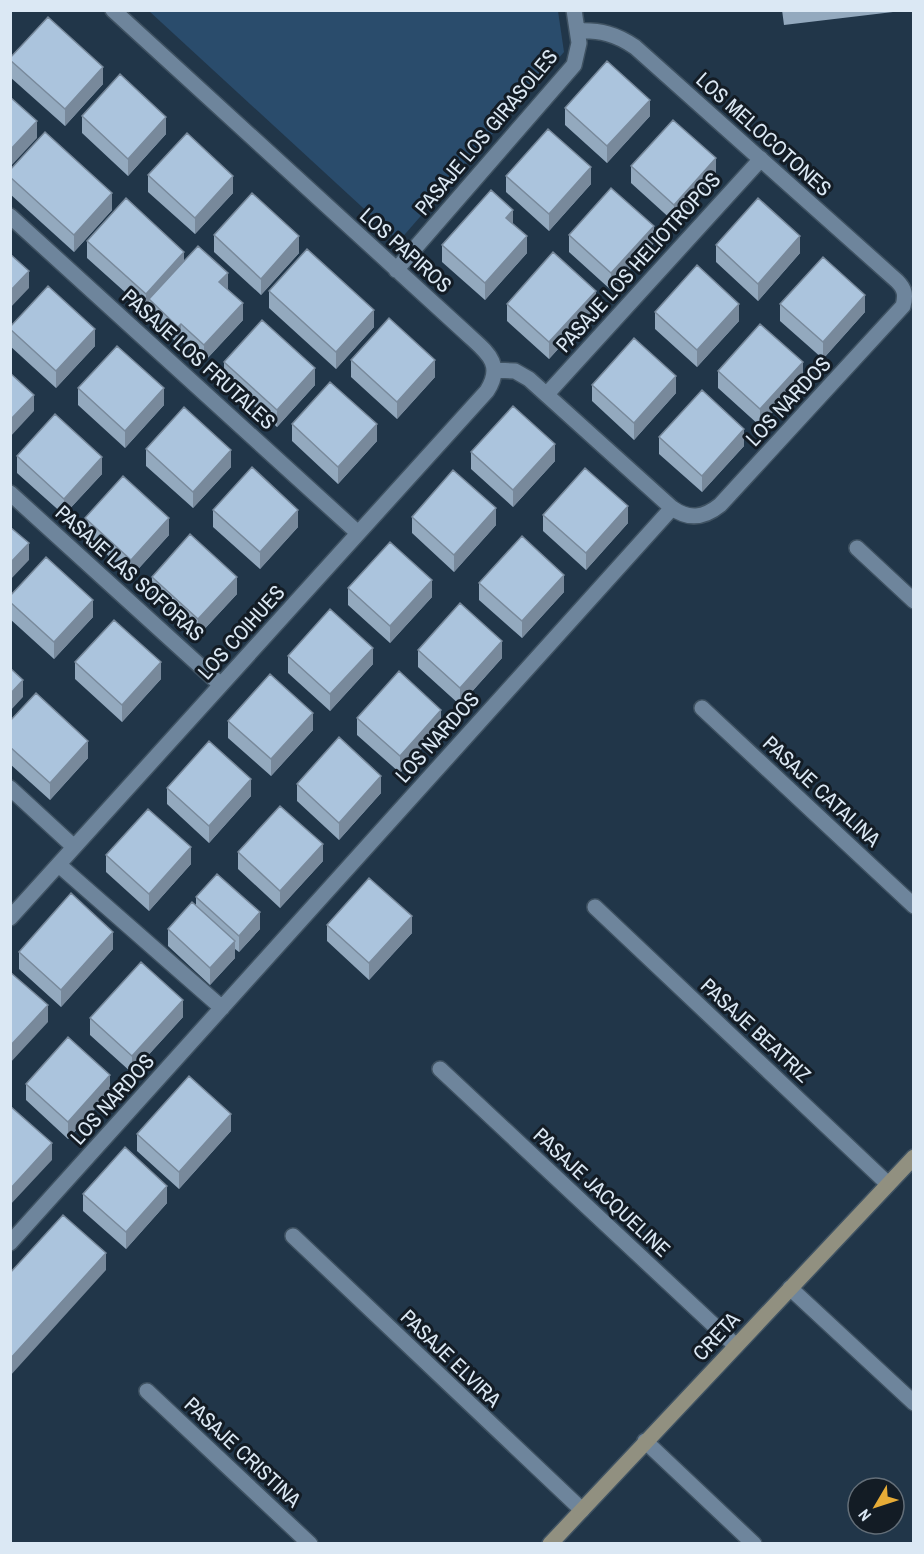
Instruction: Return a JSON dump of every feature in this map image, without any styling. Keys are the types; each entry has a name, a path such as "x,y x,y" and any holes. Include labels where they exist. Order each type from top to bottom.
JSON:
{"street":[{"name":"LOS PAPIROS","path":"113,10 484,350 492,358 495,370"},
{"name":"PASAJE LOS GIRASOLES","path":"396,270 574,65 578,55 578,32 574,10"},
{"name":"LOS MELOCOTONES","path":"578,32 592,30 606,32 635,47 897,280 905,296"},
{"name":"PASAJE LOS HELIOTROPOS","path":"546,394 761,159"},
{"name":"PASAJE LOS FRUTALES","path":"10,216 358,533"},
{"name":"LOS NARDOS","path":"10,1243 672,508 688,516 697,517 710,513 720,505 897,314 903,306 905,296"},
{"path":"495,370 515,371 529,379 672,508"},
{"name":"LOS COIHUES","path":"10,918 487,391 493,381 495,370"},
{"name":"PASAJE LAS SOFORAS","path":"10,493 221,685"},
{"path":"857,548 914,601"},
{"name":"PASAJE CATALINA","path":"702,708 914,906"},
{"path":"10,788 74,848"},
{"path":"59,865 222,1008"},
{"name":"PASAJE BEATRIZ","path":"595,907 888,1184"},
{"name":"PASAJE JACQUELINE","path":"440,1069 736,1346"},
{"name":"CRETA","path":"550,1544 914,1157"},
{"name":"PASAJE ELVIRA","path":"293,1236 582,1510"},
{"path":"790,1288 914,1403"},
{"name":"PASAJE CRISTINA","path":"147,1391 310,1544"},
{"path":"645,1442 754,1544"}],"shaded area":[{"path":"149,11 558,11 564,52 399,241"}],"building":[{"path":"48,17 103,67 65,109 10,60"},
{"path":"607,61 650,100 607,146 565,108"},
{"path":"120,74 166,117 128,159 82,116"},
{"path":"10,97 37,121 10,150"},
{"path":"673,120 716,158 674,205 631,166"},
{"path":"548,129 591,167 549,214 506,176"},
{"path":"45,132 112,193 74,235 10,177 10,170"},
{"path":"187,133 233,176 195,218 148,175"},
{"path":"611,188 654,226 611,273 569,235"},
{"path":"491,190 513,210 506,218 527,236 485,283 442,245"},
{"path":"252,193 299,236 261,279 214,235"},
{"path":"126,198 184,252 146,294 87,241"},
{"path":"758,198 800,236 758,284 716,245"},
{"path":"198,246 228,273 219,282 243,303 204,345 181,324 178,327 149,299"},
{"path":"307,249 374,310 336,352 269,291"},
{"path":"553,252 596,291 549,342 507,304"},
{"path":"10,254 29,271 10,291"},
{"path":"823,257 865,295 823,342 780,304"},
{"path":"697,265 739,304 697,350 655,312"},
{"path":"48,286 95,329 56,371 10,329"},
{"path":"389,318 435,360 397,402 351,360"},
{"path":"262,320 315,368 277,410 224,362"},
{"path":"760,324 803,362 760,409 718,371"},
{"path":"634,338 676,376 634,423 592,385"},
{"path":"117,346 164,388 125,431 78,388"},
{"path":"10,373 34,395 10,420"},
{"path":"330,382 377,424 338,467 292,424"},
{"path":"702,390 744,429 702,476 659,437"},
{"path":"513,406 555,444 513,490 471,452"},
{"path":"184,407 231,450 193,492 146,449"},
{"path":"55,414 102,457 64,499 17,456"},
{"path":"252,467 298,510 260,552 213,510"},
{"path":"585,468 628,506 586,553 543,515"},
{"path":"453,470 496,508 454,555 412,517"},
{"path":"123,476 169,518 131,560 85,518"},
{"path":"10,527 29,543 10,563"},
{"path":"190,534 237,577 198,619 152,577"},
{"path":"522,536 564,575 522,621 479,583"},
{"path":"390,542 432,580 390,626 348,588"},
{"path":"46,557 93,600 54,642 10,602 10,596"},
{"path":"460,603 502,641 460,688 418,650"},
{"path":"330,609 373,648 330,694 288,656"},
{"path":"114,620 161,662 122,705 75,662"},
{"path":"10,668 23,680 10,694"},
{"path":"399,671 441,710 400,756 357,718"},
{"path":"270,674 313,713 271,759 228,721"},
{"path":"36,693 88,741 50,783 10,747 10,721"},
{"path":"339,737 381,776 339,823 297,784"},
{"path":"209,741 251,779 209,826 167,788"},
{"path":"280,806 323,844 280,891 238,852"},
{"path":"148,809 191,847 149,894 106,855"},
{"path":"217,874 260,912 239,936 196,897"},
{"path":"369,878 412,916 369,963 327,925"},
{"path":"71,893 113,932 61,990 19,952"},
{"path":"192,902 235,941 210,968 168,929"},
{"path":"141,962 183,1000 132,1056 90,1018"},
{"path":"10,972 48,1005 10,1046"},
{"path":"68,1037 110,1075 68,1122 26,1084"},
{"path":"189,1076 231,1114 179,1172 137,1134"},
{"path":"10,1106 52,1143 10,1189"},
{"path":"125,1147 167,1186 126,1232 83,1194"},
{"path":"63,1215 106,1253 10,1359 10,1273"}]}
